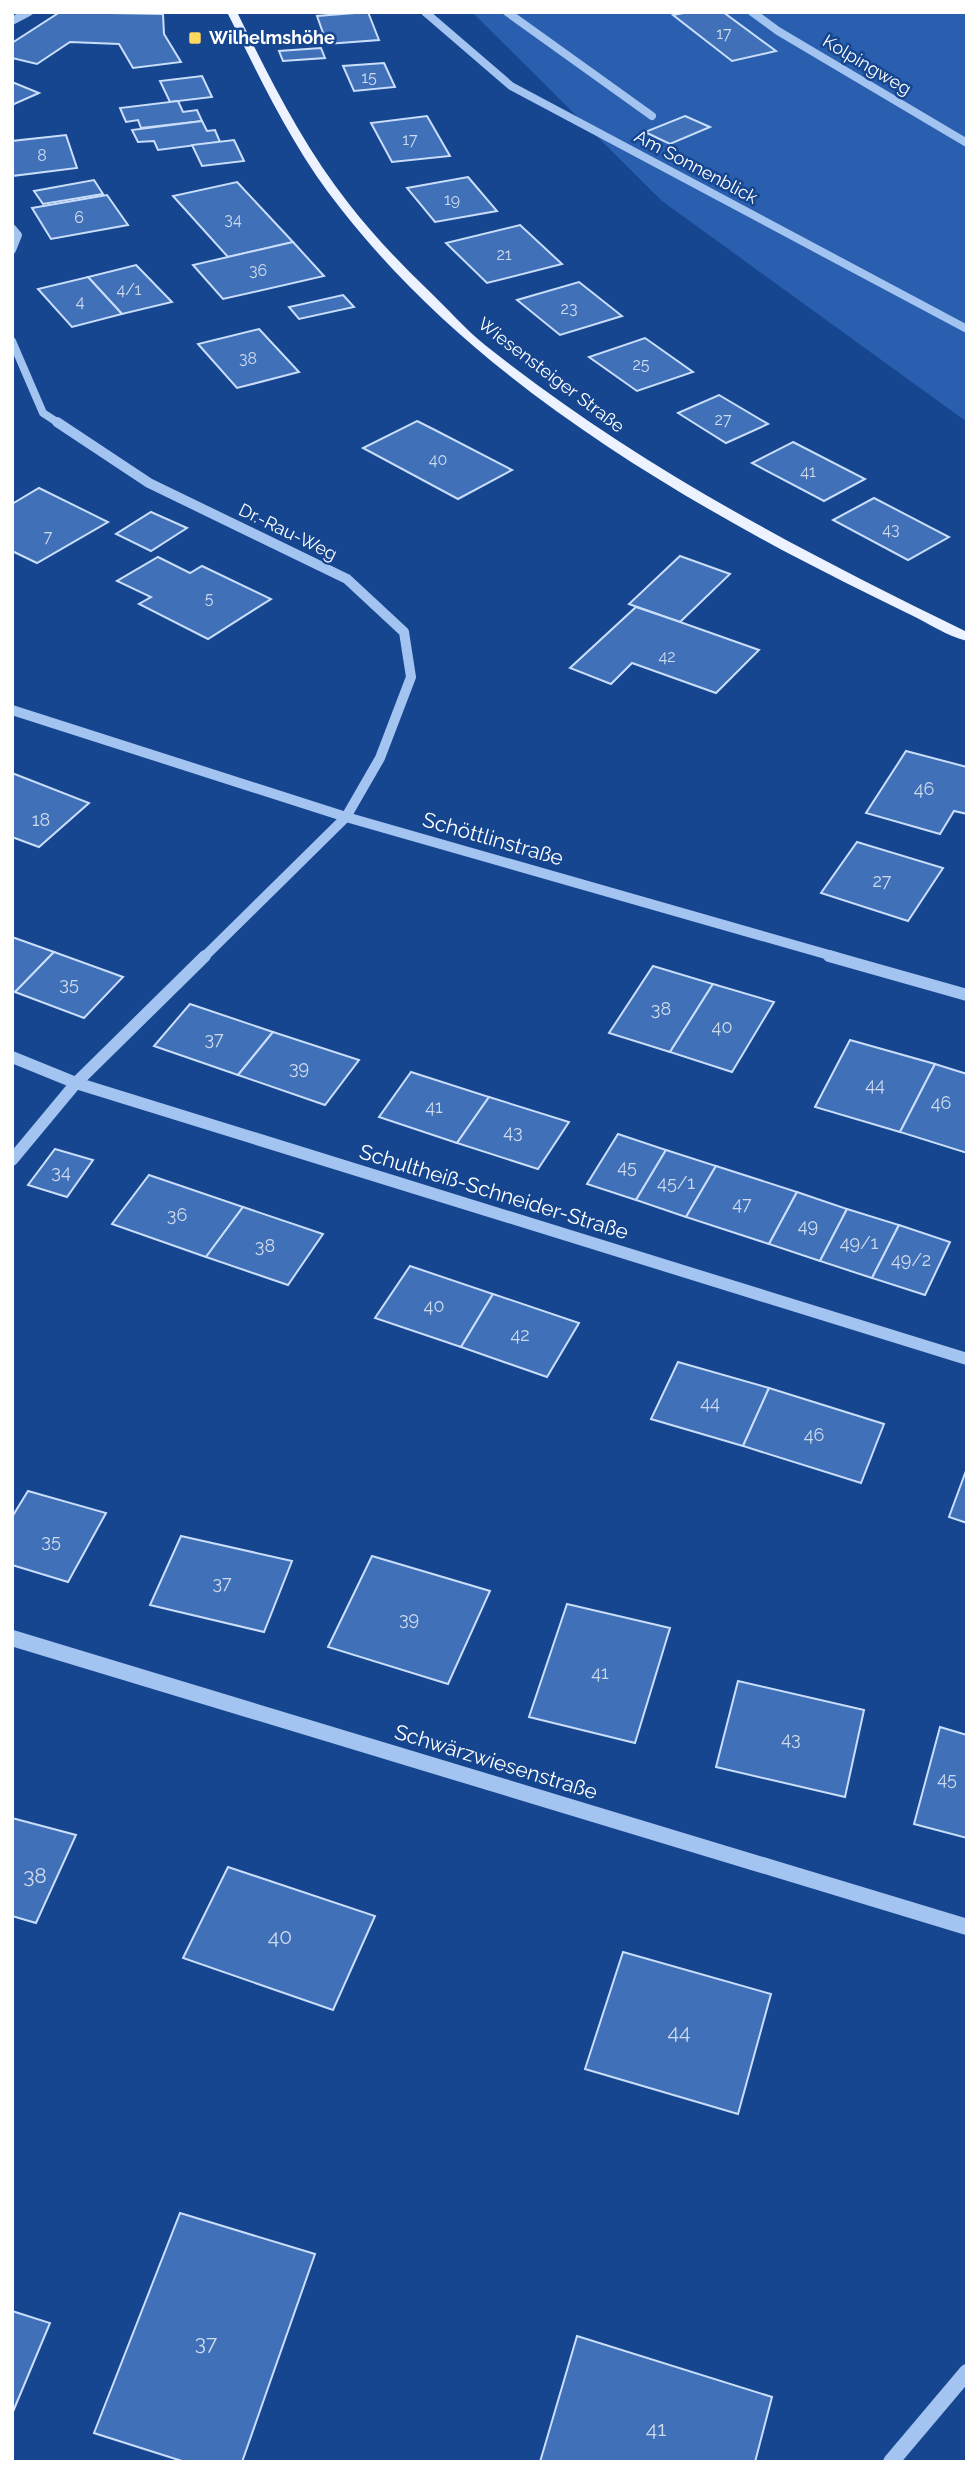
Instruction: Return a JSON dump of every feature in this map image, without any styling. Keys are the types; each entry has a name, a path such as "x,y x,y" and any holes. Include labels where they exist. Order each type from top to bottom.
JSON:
{"main road":[{"name":"Wiesensteiger Straße","path":"232,12 283,115 344,206 390,259 479,346 612,444 722,512 831,570 967,637"}],"street":[{"path":"12,21 29,12"},
{"name":"Am Sonnenblick","path":"425,12 511,86 967,329"},
{"path":"507,12 652,116"},
{"name":"Kolpingweg","path":"752,12 778,31 967,143"},
{"path":"12,228 18,235 12,250"},
{"name":"Dr.-Rau-Weg","path":"12,341 43,413 149,482 347,579 404,632 411,677 380,758 346,817 76,1083 12,1160"},
{"name":"Schöttlinstraße","path":"12,710 346,817 967,995"},
{"name":"Schultheiß-Schneider-Straße","path":"12,1058 76,1083 967,1359"},
{"name":"Schwärzwiesenstraße","path":"12,1639 967,1927"},
{"path":"891,2462 967,2372"}],"shaded area":[{"path":"472,12 967,12 967,422 662,201"}],"building":[{"path":"60,12 163,14 164,34 181,62 133,68 119,44 70,42 37,64 12,58 12,43"},
{"path":"368,12 379,40 327,44 317,16"},
{"path":"723,12 776,51 732,61 673,15"},
{"path":"321,48 325,58 283,61 279,51"},
{"path":"384,63 395,87 354,91 343,66"},
{"path":"202,76 212,97 170,102 160,81"},
{"path":"12,82 39,93 12,105"},
{"path":"178,101 183,112 197,110 202,121 141,128 138,120 126,122 120,108"},
{"path":"427,116 450,156 392,162 371,123"},
{"path":"685,116 710,127 670,144 645,132"},
{"path":"202,121 207,131 215,130 220,142 158,150 154,141 138,142 132,130"},
{"path":"66,135 77,168 12,176 12,141"},
{"path":"234,140 244,161 202,166 192,145"},
{"path":"468,177 497,211 435,222 407,188"},
{"path":"94,180 103,194 43,204 34,191"},
{"path":"237,182 293,242 228,257 173,196"},
{"path":"107,195 128,225 51,239 32,208"},
{"path":"520,225 562,264 487,283 446,243"},
{"path":"293,242 324,276 223,299 193,265"},
{"path":"136,265 172,302 122,314 88,277"},
{"path":"88,277 122,314 72,327 38,289"},
{"path":"579,282 622,316 560,335 517,300"},
{"path":"343,295 354,307 299,319 289,307"},
{"path":"259,329 299,372 237,388 198,344"},
{"path":"645,338 693,372 637,391 589,357"},
{"path":"719,395 768,424 726,443 678,413"},
{"path":"417,421 512,470 458,499 363,448"},
{"path":"793,442 865,479 824,501 752,463"},
{"path":"39,488 108,522 37,563 12,551 12,504"},
{"path":"874,498 949,537 908,560 833,520"},
{"path":"151,512 187,528 151,551 116,534"},
{"path":"680,556 730,574 680,622 629,604"},
{"path":"158,557 190,573 202,566 271,599 208,639 139,604 151,597 117,581"},
{"path":"636,607 759,650 716,693 632,663 611,684 570,668"},
{"path":"906,751 967,767 967,814 954,811 940,834 866,813"},
{"path":"12,773 89,803 39,847 12,837"},
{"path":"857,842 943,868 908,921 821,893"},
{"path":"12,937 54,952 15,992 12,991"},
{"path":"54,952 123,977 84,1018 15,992"},
{"path":"653,966 713,984 670,1052 609,1033"},
{"path":"713,984 774,1002 732,1072 670,1052"},
{"path":"190,1004 273,1032 238,1075 154,1046"},
{"path":"273,1032 359,1060 325,1105 238,1075"},
{"path":"850,1040 935,1064 900,1132 815,1107"},
{"path":"935,1064 967,1074 967,1153 900,1132"},
{"path":"411,1072 489,1097 457,1143 379,1117"},
{"path":"489,1097 569,1122 538,1169 457,1143"},
{"path":"618,1134 666,1150 636,1200 587,1184"},
{"path":"55,1149 93,1160 67,1197 28,1185"},
{"path":"666,1150 716,1166 686,1217 636,1200"},
{"path":"716,1166 797,1192 769,1244 686,1217"},
{"path":"149,1175 243,1207 206,1257 112,1224"},
{"path":"797,1192 847,1209 820,1261 769,1244"},
{"path":"243,1207 323,1234 288,1285 206,1257"},
{"path":"847,1209 899,1225 872,1278 820,1261"},
{"path":"899,1225 950,1242 925,1295 872,1278"},
{"path":"410,1266 493,1294 461,1347 375,1318"},
{"path":"493,1294 579,1323 547,1377 461,1347"},
{"path":"678,1362 769,1388 743,1446 651,1419"},
{"path":"769,1388 884,1424 861,1483 743,1446"},
{"path":"967,1468 967,1523 949,1517"},
{"path":"28,1491 106,1513 68,1582 12,1565 12,1517"},
{"path":"181,1536 292,1561 264,1632 150,1605"},
{"path":"372,1556 490,1591 448,1684 328,1647"},
{"path":"567,1604 670,1628 635,1743 529,1717"},
{"path":"738,1681 864,1710 845,1797 716,1767"},
{"path":"940,1727 967,1735 967,1838 914,1824"},
{"path":"12,1818 76,1835 36,1923 12,1916"},
{"path":"228,1867 375,1916 333,2010 183,1958"},
{"path":"623,1952 771,1994 738,2114 585,2069"},
{"path":"180,2213 315,2254 242,2462 185,2462 94,2433"},
{"path":"12,2311 50,2323 12,2414"},
{"path":"577,2336 772,2397 755,2462 540,2462"}],"place":[{"name":"Wilhelmshöhe","path":"195,38"}]}
